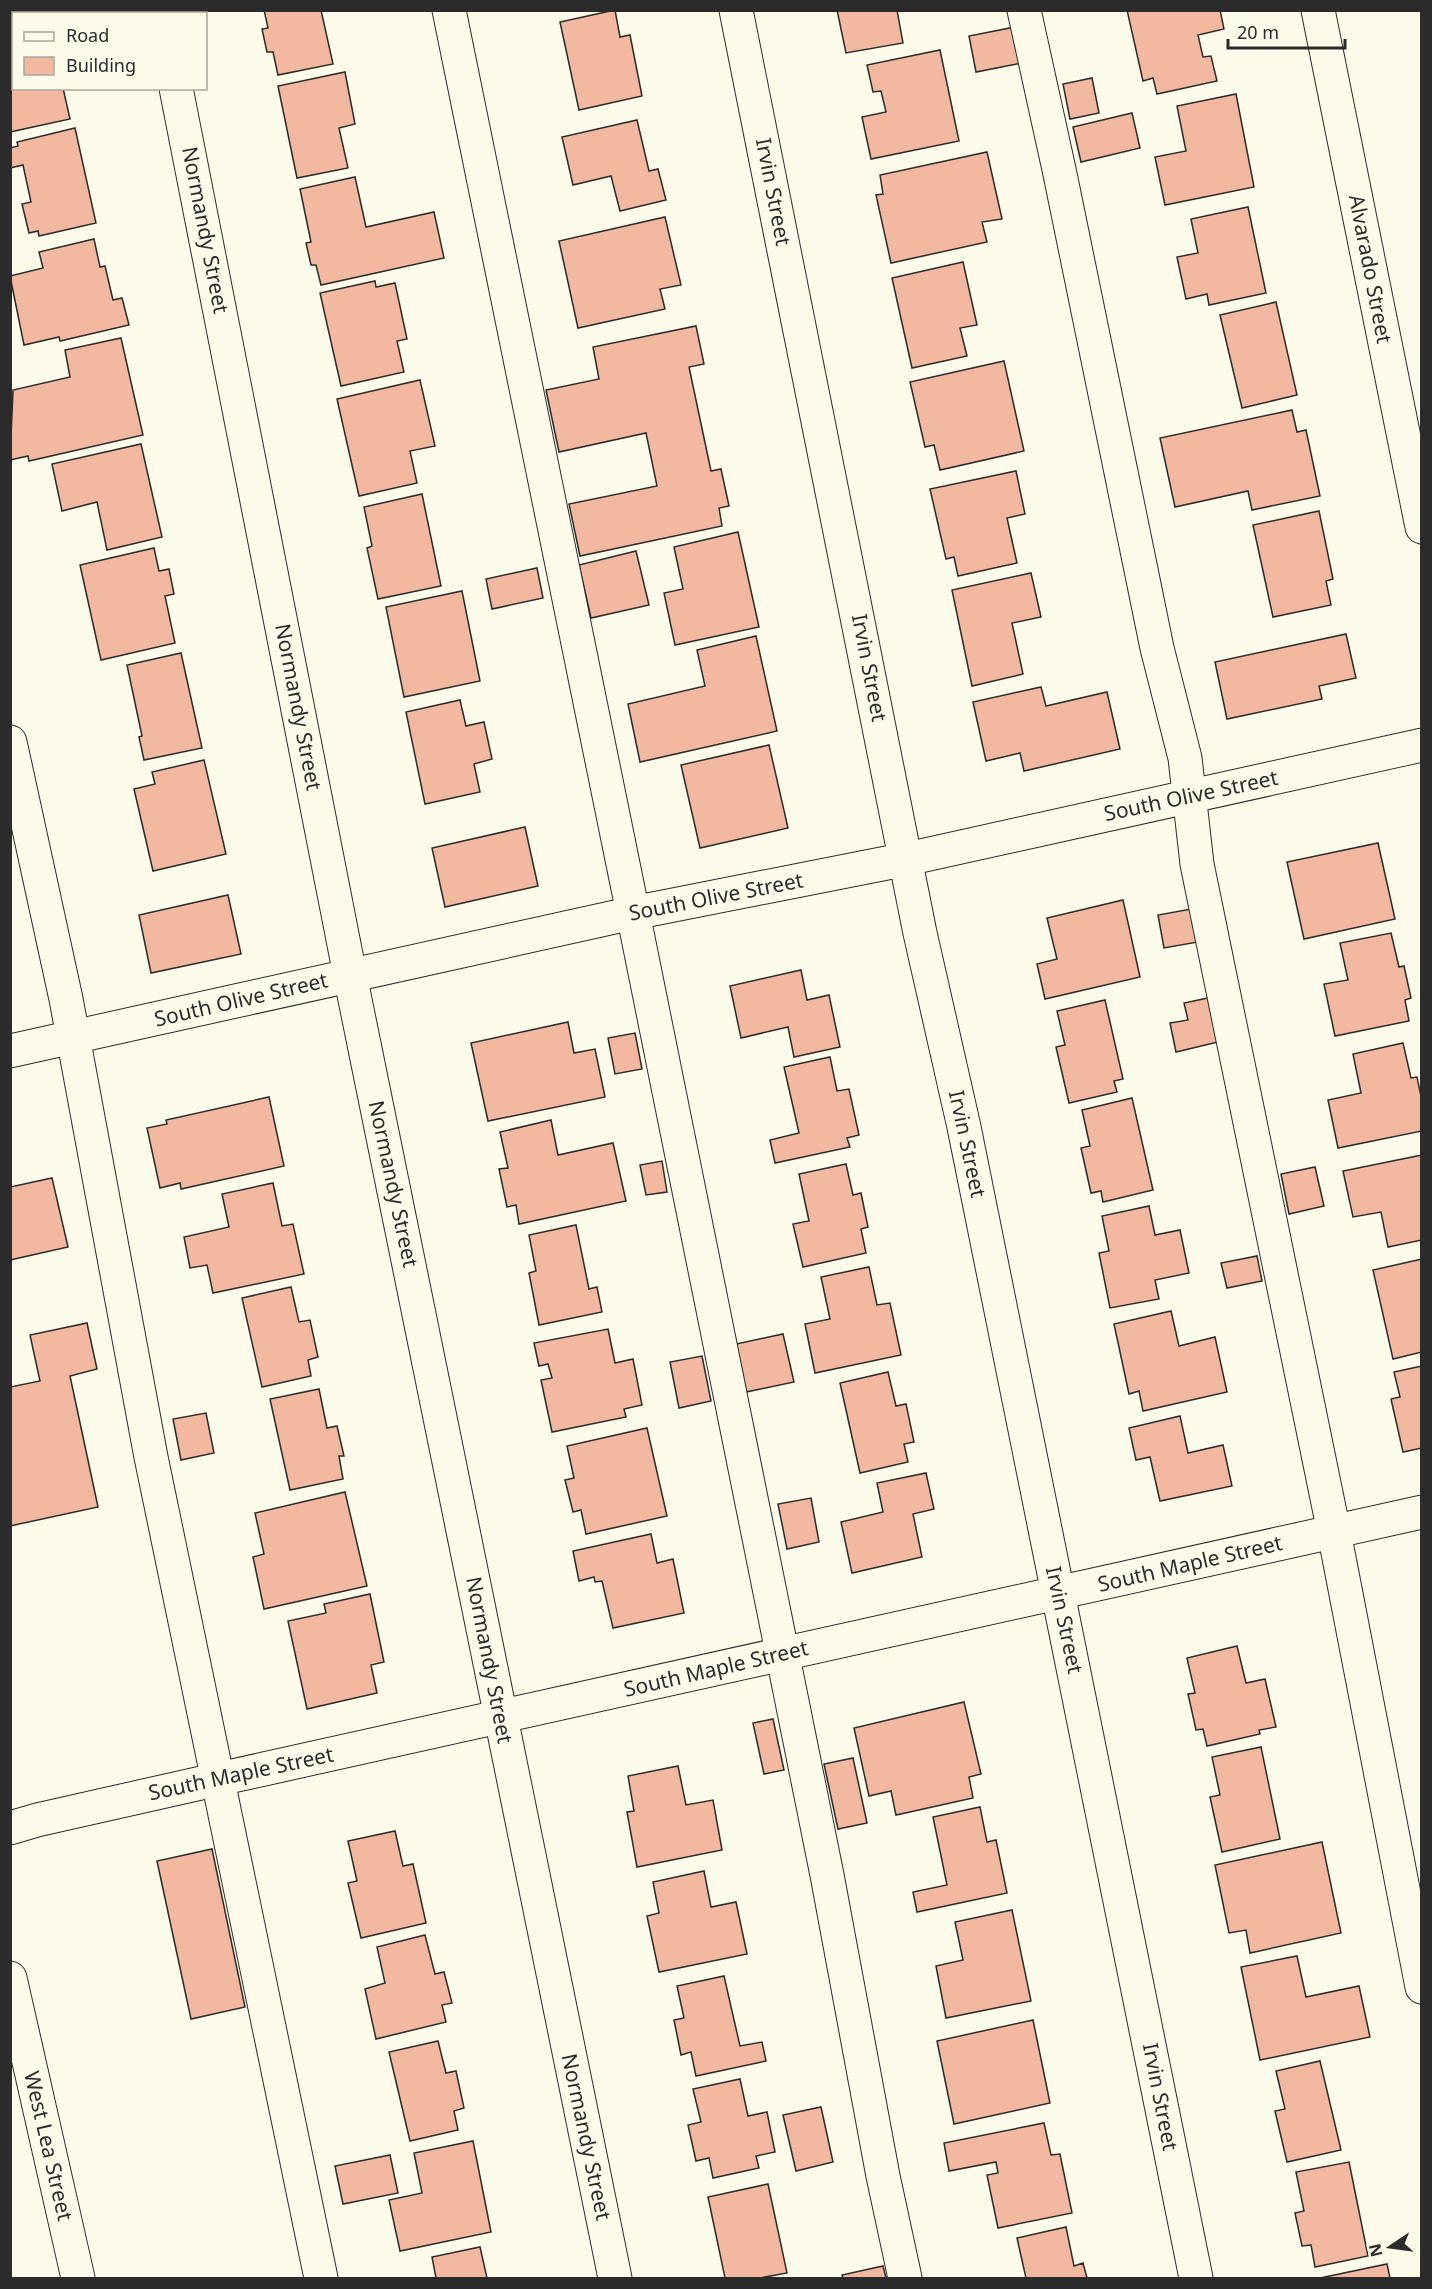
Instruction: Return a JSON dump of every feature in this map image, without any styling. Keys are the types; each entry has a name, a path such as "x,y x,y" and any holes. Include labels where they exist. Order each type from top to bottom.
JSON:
{"street":[{"path":"449,10 826,1875 883,2176 906,2278"},
{"name":"Irvin Street","path":"736,10 908,860 920,933 964,1127 1196,2278"},
{"path":"1024,10 1154,636 1185,758 1197,864 1334,1532 1422,1987"},
{"name":"Alvarado Street","path":"1318,10 1422,527"},
{"name":"Normandy Street","path":"176,90 350,975 408,1250 500,1718 615,2278"},
{"path":"10,742 72,1037 151,1457 321,2278"},
{"name":"South Olive Street","path":"10,1051 633,913 908,860 1190,795 1422,745"},
{"name":"South Maple Street","path":"10,1828 219,1779 1422,1512"},
{"name":"West Lea Street","path":"10,1978 78,2278"}],"building":[{"path":"10,10 52,10 52,12 12,12 12,24 10,24"},
{"path":"264,10 321,10 333,64 278,75 273,52 267,52 262,29 268,28"},
{"path":"615,10 620,37 630,35 642,96 579,110 560,22"},
{"path":"837,10 897,10 903,43 846,53"},
{"path":"1127,10 1220,10 1224,29 1198,35 1203,57 1211,56 1217,81 1157,94 1153,78 1143,81"},
{"path":"1015,27 1022,63 976,72 969,36"},
{"path":"12,34 12,90 63,90 70,119 10,132 10,35"},
{"path":"940,50 959,141 871,159 862,117 886,112 881,91 873,92 867,65"},
{"path":"345,72 355,124 339,128 348,168 297,178 278,86"},
{"path":"1092,78 1099,113 1070,119 1063,84"},
{"path":"1236,94 1254,187 1165,205 1155,157 1186,151 1177,106"},
{"path":"1132,113 1140,148 1081,162 1073,127"},
{"path":"637,120 649,171 658,169 666,200 620,211 611,176 573,185 562,137"},
{"path":"75,128 96,223 39,236 38,231 29,233 22,204 31,202 23,165 10,168 10,148 18,146 17,142"},
{"path":"987,152 1002,219 982,222 987,242 891,263 876,195 883,194 880,175"},
{"path":"355,177 366,227 434,212 444,258 321,285 316,265 311,265 306,243 311,242 300,189"},
{"path":"1248,207 1266,293 1209,305 1207,294 1186,299 1177,257 1198,253 1191,219"},
{"path":"665,217 681,285 660,289 665,309 578,328 559,241"},
{"path":"94,239 100,267 105,266 113,300 122,298 129,325 60,341 59,337 24,345 10,276 43,268 39,252"},
{"path":"963,262 977,325 960,328 967,356 912,368 892,278"},
{"path":"375,281 376,287 395,283 407,339 397,341 404,372 341,386 320,293"},
{"path":"1276,302 1297,395 1242,408 1220,315"},
{"path":"696,326 704,364 689,367 711,471 721,469 729,506 719,508 722,526 580,556 569,504 657,486 646,433 559,452 546,390 599,379 593,347"},
{"path":"121,338 143,435 29,461 28,456 10,460 13,390 70,377 65,350"},
{"path":"1004,361 1024,451 940,470 934,445 925,447 910,382"},
{"path":"420,380 435,446 410,451 417,483 359,496 337,399"},
{"path":"1292,410 1297,432 1306,430 1320,496 1252,510 1248,491 1175,507 1160,438"},
{"path":"141,444 162,537 107,550 97,502 62,511 52,464"},
{"path":"1016,471 1025,514 1007,518 1017,563 958,576 954,557 946,559 930,489"},
{"path":"422,494 441,586 378,599 367,548 372,546 364,507"},
{"path":"1319,511 1333,579 1326,581 1331,605 1273,617 1253,525"},
{"path":"738,532 759,627 675,645 664,593 683,589 674,547"},
{"path":"154,548 159,571 169,569 174,594 165,596 175,643 101,660 80,565"},
{"path":"636,551 649,605 591,618 579,565"},
{"path":"537,568 543,598 492,609 486,579"},
{"path":"1031,573 1041,617 1012,623 1023,674 972,686 952,590"},
{"path":"462,591 480,681 404,697 386,607"},
{"path":"1346,634 1356,678 1319,686 1322,699 1227,719 1215,662"},
{"path":"756,636 777,731 640,762 628,704 705,686 697,650"},
{"path":"181,653 202,748 144,760 139,737 142,736 127,665"},
{"path":"1041,687 1046,706 1107,692 1120,749 1024,771 1020,753 986,761 973,702"},
{"path":"460,700 466,726 484,722 492,759 474,764 480,792 425,804 406,712"},
{"path":"769,745 788,828 700,848 681,765"},
{"path":"204,760 226,854 153,871 134,789 155,784 152,772"},
{"path":"525,827 538,886 445,907 432,848"},
{"path":"1378,843 1395,919 1304,939 1287,862"},
{"path":"228,895 241,954 151,973 139,915"},
{"path":"1123,900 1140,977 1045,999 1037,964 1057,959 1047,918"},
{"path":"1191,909 1198,942 1164,948 1158,915"},
{"path":"1391,933 1399,967 1404,966 1411,998 1405,1000 1409,1021 1335,1036 1324,984 1348,980 1340,943"},
{"path":"801,970 807,1000 829,995 840,1047 794,1057 788,1027 741,1038 730,986"},
{"path":"1208,998 1218,1042 1176,1052 1170,1023 1188,1020 1184,1003"},
{"path":"1105,1000 1123,1079 1114,1081 1117,1092 1069,1103 1056,1047 1065,1045 1057,1011"},
{"path":"568,1022 574,1053 595,1049 605,1097 488,1121 471,1043"},
{"path":"635,1033 642,1069 615,1074 608,1038"},
{"path":"1403,1043 1411,1078 1417,1077 1422,1101 1422,1131 1338,1148 1328,1100 1361,1093 1353,1054"},
{"path":"830,1057 837,1091 849,1089 859,1135 847,1138 850,1147 775,1163 770,1140 799,1133 784,1067"},
{"path":"269,1097 284,1166 181,1189 180,1183 160,1188 147,1128 167,1124 166,1120"},
{"path":"1132,1098 1153,1190 1103,1202 1101,1191 1091,1193 1081,1148 1090,1146 1082,1110"},
{"path":"551,1120 558,1155 613,1143 626,1201 519,1224 516,1205 507,1207 499,1169 508,1168 500,1132"},
{"path":"1422,1155 1422,1240 1388,1247 1381,1212 1353,1217 1343,1171"},
{"path":"662,1161 667,1192 646,1195 640,1165"},
{"path":"846,1164 853,1195 861,1193 868,1227 861,1229 866,1253 803,1267 793,1224 809,1221 799,1174"},
{"path":"1315,1167 1324,1206 1289,1214 1281,1174"},
{"path":"52,1178 68,1247 10,1260 10,1187"},
{"path":"273,1183 282,1226 293,1224 304,1274 213,1293 207,1265 190,1268 184,1237 229,1227 222,1194"},
{"path":"1149,1206 1155,1235 1180,1230 1189,1273 1155,1280 1159,1299 1110,1308 1099,1253 1109,1251 1102,1216"},
{"path":"576,1225 589,1289 597,1287 602,1312 539,1325 529,1273 536,1271 529,1235"},
{"path":"1257,1256 1262,1281 1227,1288 1221,1263"},
{"path":"1422,1259 1422,1352 1393,1359 1373,1270"},
{"path":"869,1267 877,1305 890,1303 901,1355 815,1373 805,1324 830,1319 821,1277"},
{"path":"291,1287 299,1322 310,1320 318,1357 308,1360 311,1376 262,1387 242,1298"},
{"path":"1171,1311 1179,1346 1215,1337 1227,1392 1143,1411 1139,1391 1129,1394 1114,1324"},
{"path":"87,1323 97,1369 70,1376 98,1507 10,1526 10,1387 40,1381 30,1335"},
{"path":"608,1329 615,1363 633,1359 642,1405 624,1409 626,1417 552,1432 541,1380 552,1378 548,1364 539,1366 534,1343"},
{"path":"783,1334 794,1382 746,1392 736,1344"},
{"path":"702,1356 711,1401 679,1408 670,1362"},
{"path":"1422,1366 1422,1448 1403,1452 1391,1399 1400,1397 1394,1372"},
{"path":"888,1372 896,1406 906,1404 914,1442 904,1444 908,1462 860,1473 840,1383"},
{"path":"319,1389 327,1428 337,1426 344,1456 339,1456 343,1479 290,1490 270,1399"},
{"path":"206,1413 214,1453 181,1460 173,1419"},
{"path":"1180,1416 1188,1453 1223,1445 1232,1486 1160,1501 1150,1457 1136,1460 1129,1428"},
{"path":"647,1428 667,1516 586,1534 581,1510 573,1512 565,1480 574,1478 567,1446"},
{"path":"926,1473 934,1509 913,1514 922,1557 852,1573 841,1522 883,1512 877,1483"},
{"path":"345,1492 367,1586 264,1609 253,1557 264,1554 255,1513"},
{"path":"811,1498 819,1542 787,1549 778,1504"},
{"path":"651,1534 657,1563 673,1559 684,1613 613,1628 602,1581 595,1582 594,1577 579,1581 573,1551"},
{"path":"370,1594 384,1662 371,1665 377,1693 307,1709 288,1621 326,1613 324,1604"},
{"path":"1237,1646 1246,1683 1265,1679 1276,1727 1259,1730 1260,1734 1207,1746 1203,1729 1196,1730 1188,1694 1195,1693 1187,1658"},
{"path":"964,1702 981,1774 969,1777 973,1798 896,1815 891,1791 869,1796 854,1728"},
{"path":"773,1719 784,1770 764,1774 753,1723"},
{"path":"1261,1747 1280,1839 1222,1852 1210,1797 1220,1795 1212,1757"},
{"path":"853,1758 867,1823 838,1829 824,1764"},
{"path":"678,1766 686,1805 713,1800 722,1850 637,1867 627,1812 634,1811 628,1776"},
{"path":"980,1807 987,1842 996,1840 1007,1893 917,1912 913,1892 947,1885 933,1817"},
{"path":"395,1831 403,1866 413,1864 426,1923 361,1938 348,1883 357,1881 348,1841"},
{"path":"1322,1842 1341,1933 1250,1953 1246,1930 1229,1933 1215,1865"},
{"path":"212,1849 245,2007 191,2019 157,1861"},
{"path":"704,1871 711,1907 736,1902 747,1954 659,1972 647,1916 659,1913 653,1882"},
{"path":"1012,1910 1031,2001 946,2018 936,1966 963,1960 955,1922"},
{"path":"425,1935 435,1974 444,1972 452,2003 442,2005 446,2022 376,2039 365,1989 385,1983 377,1947"},
{"path":"1297,1956 1306,1997 1359,1986 1370,2037 1260,2060 1241,1967"},
{"path":"724,1976 740,2046 762,2042 766,2061 696,2076 691,2052 681,2055 674,2020 684,2018 677,1986"},
{"path":"1033,2020 1050,2103 954,2124 937,2041"},
{"path":"438,2041 446,2073 456,2071 464,2108 454,2111 458,2130 410,2141 389,2052"},
{"path":"1320,2061 1341,2150 1287,2162 1275,2111 1285,2109 1276,2071"},
{"path":"740,2079 748,2116 767,2112 775,2152 756,2156 759,2168 713,2178 709,2158 696,2161 688,2125 701,2122 693,2089"},
{"path":"821,2107 833,2162 796,2171 783,2115"},
{"path":"1044,2123 1051,2155 1060,2154 1072,2213 998,2228 987,2175 998,2173 996,2162 949,2171 944,2143"},
{"path":"473,2141 491,2232 400,2251 389,2200 422,2193 414,2153"},
{"path":"390,2155 398,2193 343,2204 335,2166"},
{"path":"1349,2162 1368,2256 1315,2267 1311,2245 1302,2246 1295,2213 1304,2211 1296,2172"},
{"path":"768,2184 787,2273 760,2278 725,2278 708,2197"},
{"path":"1066,2227 1074,2266 1083,2263 1087,2278 1026,2278 1017,2238"},
{"path":"480,2247 487,2278 436,2278 432,2257"},
{"path":"1387,2264 1390,2278 1320,2278"},
{"path":"883,2266 886,2278 843,2278 842,2275"}]}
